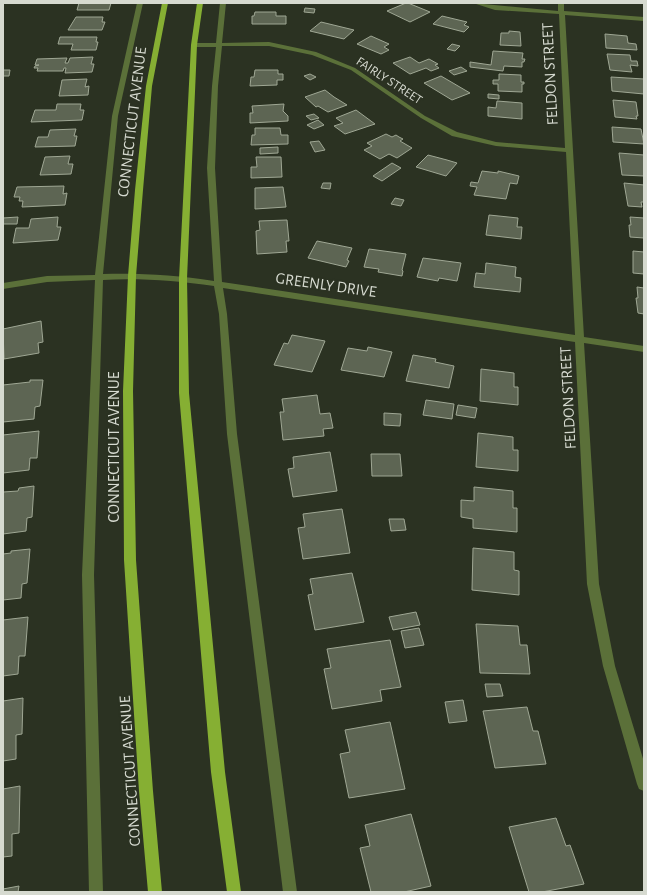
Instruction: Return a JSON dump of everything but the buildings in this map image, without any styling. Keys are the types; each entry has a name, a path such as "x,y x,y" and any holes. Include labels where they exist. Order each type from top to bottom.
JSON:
{"main road":[{"name":"CONNECTICUT AVENUE","path":"154,892 130,560 128,391 132,276 149,86 165,3"},
{"path":"200,3 194,45 183,279 184,393 218,772 234,892"}],"street":[{"path":"96,892 88,575 99,277 114,116 140,3"},
{"path":"224,3 215,86 211,168 218,285 223,314 232,434 290,892"},
{"path":"476,3 495,8 561,14 644,18"},
{"name":"FELDON STREET","path":"561,3 593,584 609,666 644,784"},
{"name":"FAIRLY STREET","path":"194,45 269,44 314,53 352,69 423,117 455,134 496,144 569,150"},
{"name":"GREENLY DRIVE","path":"3,286 48,279 99,277 132,276 183,279 580,338 644,349"}]}
